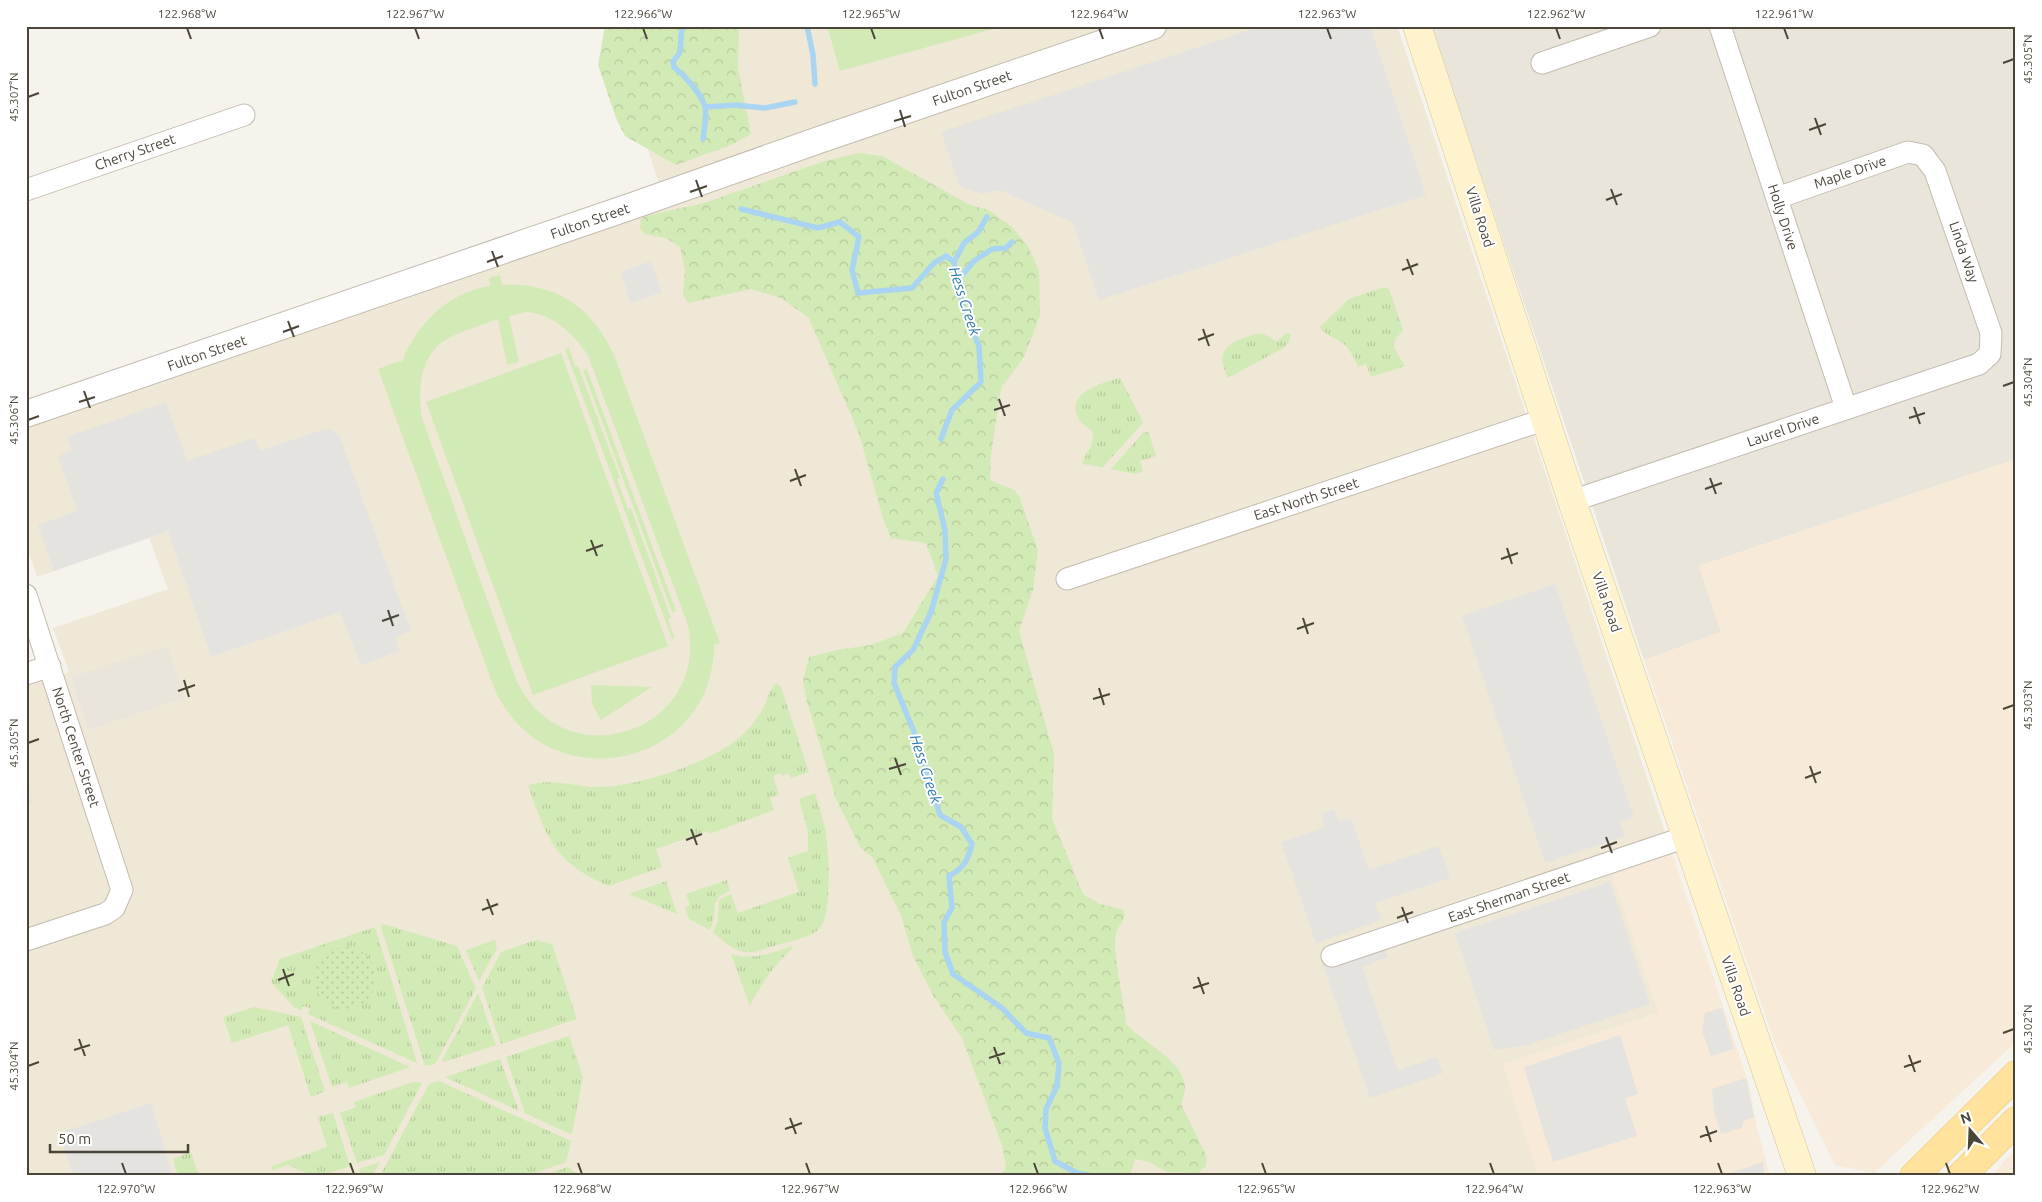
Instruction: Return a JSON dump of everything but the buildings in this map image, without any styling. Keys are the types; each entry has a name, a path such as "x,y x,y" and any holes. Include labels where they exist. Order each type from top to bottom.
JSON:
{"main road":[{"name":"Villa Road","path":"1417,26 1572,501 1802,1176"},
{"path":"1914,1176 2016,1075"},
{"path":"1961,1176 2016,1121"}],"street":[{"name":"Fulton Street","path":"26,414 1153,26"},
{"path":"1542,63 1650,26"},
{"name":"Holly Drive","path":"1720,26 1846,408"},
{"name":"Cherry Street","path":"26,190 244,114"},
{"name":"Maple Drive","path":"1777,198 1908,152 1923,155"},
{"name":"Linda Way","path":"1923,155 1935,170 1991,333 1990,354"},
{"name":"Laurel Drive","path":"1572,501 1979,364 1990,354"},
{"name":"East North Street","path":"1067,579 1546,419"},
{"name":"North Center Street","path":"26,595 122,890 114,908 105,914 26,940"},
{"path":"26,674 50,666"},
{"name":"East Sherman Street","path":"1332,956 1686,837"}],"shaded area":[{"path":"651,26 1397,26 1672,853 1612,875 1658,1013 1503,1064 1538,1176 26,1176 26,806 35,803 26,777 26,687 69,672 53,628 168,589 149,538 37,577 26,544 26,427 667,207 630,96","holes":["168,645 186,698 88,731 70,677"]},
{"path":"1261,26 1370,26 1426,195 1099,300 1073,223 1000,190 982,194 959,186 941,132"},
{"path":"1431,26 2016,26 2016,459 1699,566 1721,632 1644,660"},
{"path":"651,261 662,292 631,303 621,272"},
{"path":"166,402 187,461 255,438 260,451 324,429 330,429 339,435 411,631 395,637 399,651 361,665 340,612 211,657 168,531 54,571 38,525 77,511 58,456 72,451 67,437"},
{"path":"2016,459 2016,1042 1874,1173 1835,1165 1774,1041 1644,660 1721,632 1699,566"},
{"path":"1555,584 1634,817 1620,822 1625,836 1545,863 1462,616"},
{"path":"168,645 186,698 88,731 70,677"},
{"path":"26,777 35,803 26,806"},
{"path":"1334,809 1339,822 1351,818 1369,870 1439,846 1450,878 1375,903 1381,920 1316,943 1281,842 1325,827 1321,814"},
{"path":"1672,853 1749,1084 1756,1124 1770,1176 1538,1176 1503,1064 1657,1013 1612,875"},
{"path":"1610,882 1650,1004 1527,1045 1494,1050 1455,933"},
{"path":"1383,945 1388,957 1362,967 1398,1071 1437,1057 1443,1073 1370,1098 1323,965"},
{"path":"1722,1008 1734,1049 1711,1056 1702,1031 1705,1013"},
{"path":"1620,1035 1638,1094 1625,1098 1637,1136 1553,1162 1524,1067"},
{"path":"1746,1078 1754,1117 1744,1121 1741,1128 1721,1134 1714,1112 1712,1089"},
{"path":"151,1103 173,1176 74,1176 59,1133"},
{"path":"2016,1150 2016,1176 1992,1176 2006,1159"},
{"path":"1763,1162 1764,1176 1722,1176"}],"green space":[{"path":"605,26 739,26 738,68 751,134 731,145 676,165 625,136 616,118 598,65"},
{"path":"827,26 1004,26 840,71"},
{"path":"859,153 882,156 968,204 988,210 1011,226 1028,246 1039,271 1040,316 1024,357 1001,388 991,455 990,480 1014,490 1019,496 1038,550 1033,590 1019,631 1054,754 1052,819 1083,894 1100,904 1123,910 1125,915 1116,933 1115,951 1126,1024 1162,1053 1179,1070 1185,1091 1181,1104 1207,1157 1206,1166 1198,1173 1167,1172 1149,1162 1135,1159 1130,1176 1001,1176 1006,1167 1002,1145 962,1038 934,997 913,956 902,918 873,858 860,847 836,799 806,698 803,680 809,657 837,650 871,645 903,633 938,576 926,543 891,538 883,518 859,434 809,318 781,298 751,289 688,303 683,294 685,270 680,247 666,238 645,234 640,228 641,219 646,216 704,203 825,161"},
{"path":"500,275 502,285 522,285 540,288 572,302 586,313 608,342 720,643 714,645 706,688 686,721 657,744 622,756 584,757 548,746 516,722 493,685 378,369 400,361 402,362 416,335 436,312 461,295 490,286 489,278","holes":["526,312 545,316 562,326 576,339 588,355 688,625 689,663 676,694 655,717 626,731 595,735 564,728 536,709 515,677 422,418 420,386 425,366 436,348 456,334 498,319 507,365 519,362 509,316"]},
{"path":"1384,287 1389,289 1403,330 1395,340 1394,348 1405,366 1371,377 1366,364 1358,367 1348,348 1320,327 1349,299"},
{"path":"1286,333 1291,334 1291,336 1283,348 1228,378 1223,358 1226,349 1230,345 1243,338 1258,334 1277,341"},
{"path":"569,348 575,366 578,366 620,478 617,479 628,509 631,508 671,618 668,620 675,638 672,639 565,349"},
{"path":"561,353 668,646 533,695 426,402"},
{"path":"587,369 676,611 672,612 583,370"},
{"path":"1120,378 1143,422 1103,467 1082,464 1093,441 1093,436 1092,431 1080,421 1076,411 1076,403 1086,391"},
{"path":"1148,431 1156,456 1140,461 1143,471 1136,474 1111,469 1142,434"},
{"path":"776,683 781,687 809,772 791,778 789,773 782,776 781,773 773,776 779,795 770,798 774,810 709,834 708,831 656,849 662,867 609,886 576,868 555,847 547,834 528,785 547,782 590,787 614,786 651,779 689,766 722,750 743,734 764,707"},
{"path":"591,685 652,687 601,720 592,704"},
{"path":"815,793 823,819 828,854 829,883 824,921 816,931 800,939 757,951 742,952 729,945 713,932 718,921 719,900 731,894 738,913 799,892 788,858 808,851 808,831 799,799"},
{"path":"727,880 730,891 718,898 710,930 689,919 685,907 690,905 686,894"},
{"path":"666,881 677,914 629,894"},
{"path":"383,924 457,946 476,989 435,1064 425,1066 381,927"},
{"path":"375,927 417,1063 308,1014 310,1008 303,1006 301,1011 294,1007 271,982 280,959"},
{"path":"495,940 497,949 479,981 466,950"},
{"path":"536,940 552,944 577,1019 501,1044 482,988 501,952"},
{"path":"792,946 793,948 768,975 750,1006 731,954 747,957 755,956"},
{"path":"345,947 357,949 367,956 374,966 376,978 374,990 367,1000 357,1007 345,1009 333,1007 323,1000 316,990 314,978 316,966 323,956 333,949"},
{"path":"478,993 496,1045 444,1062 442,1060"},
{"path":"254,1007 301,1017 325,1091 311,1097 288,1025 232,1043 223,1017"},
{"path":"310,1021 410,1067 349,1088 347,1082 332,1087"},
{"path":"569,1036 583,1077 572,1133 570,1134 525,1113 506,1057"},
{"path":"500,1059 519,1111 445,1077"},
{"path":"439,1081 571,1141 566,1162 527,1176 380,1176 429,1084"},
{"path":"413,1082 422,1083 384,1155 357,1163 340,1113 356,1107 354,1102"},
{"path":"333,1113 350,1166 319,1175 306,1173 288,1165 273,1170 272,1166 327,1147 318,1117"},
{"path":"191,1152 199,1176 178,1176 173,1159"},
{"path":"380,1162 372,1176 361,1176 359,1169"},
{"path":"568,1167 580,1176 542,1176"}],"waterway":[{"name":"Hess Creek","path":"682,26 680,52 673,62 674,67 700,96 705,107 703,139"},
{"path":"807,26 813,55 815,84"},
{"path":"705,107 736,105 765,108 795,102"},
{"name":"Hess Creek","path":"741,209 818,228 840,222 859,237 852,270 858,293 912,288 934,263 946,256 954,262 964,309 979,346 981,382 952,410 941,439"},
{"path":"954,262 964,243 978,232 987,217"},
{"path":"958,280 974,261 992,249 1006,248 1012,242"},
{"name":"Hess Creek","path":"943,479 936,493 945,530 946,559 931,612 913,650 895,667 894,683 914,732 940,815 961,827 972,844 965,863 949,876 952,908 944,922 945,952 953,974 1002,1008 1026,1033 1049,1038 1059,1063 1057,1086 1046,1109 1045,1128 1055,1161 1077,1173 1092,1176"}]}
